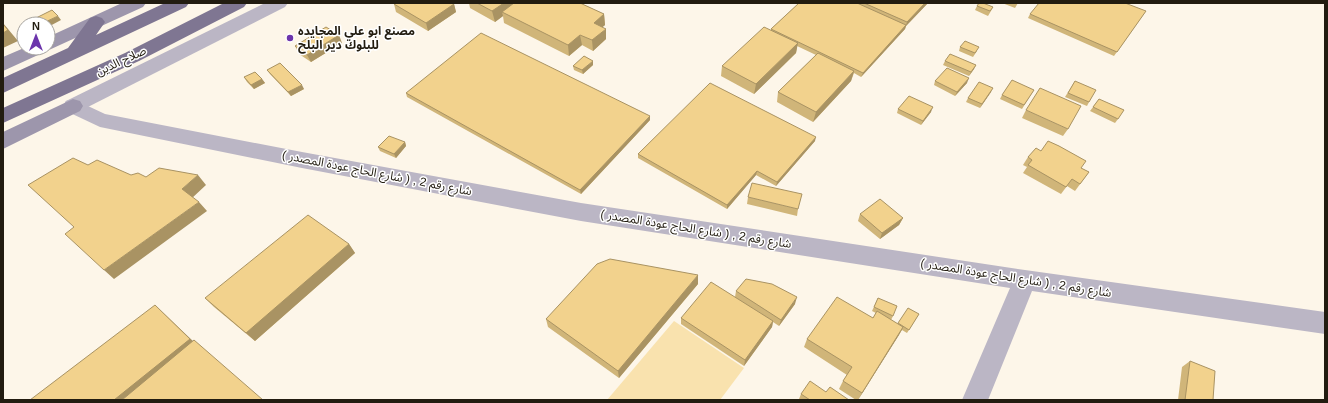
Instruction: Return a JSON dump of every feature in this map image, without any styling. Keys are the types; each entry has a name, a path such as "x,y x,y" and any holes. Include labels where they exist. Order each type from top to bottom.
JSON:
{"highway":[{"path":"3,86 180,3"},
{"name":"صلاح الدين","path":"3,116 132,57 238,3"},
{"path":"74,53 96,22"}],"main road":[{"path":"56,40 137,3"},
{"path":"3,65 23,56"},
{"path":"3,141 73,106"}],"street":[{"path":"73,106 279,3"},
{"name":"شارع رقم 2 , ( شارع الحاج عودة المصدر )","path":"73,106 100,120 302,160 573,210 1025,280 1325,323"},
{"path":"975,400 1025,280"}],"shaded area":[{"path":"674,321 744,368 720,400 607,400"}],"building":[{"path":"477,3 504,3 492,11"},
{"path":"514,3 580,3 604,14 594,23 606,29 592,40 580,35 568,45 502,12"},
{"path":"799,3 857,3 906,25 863,73 771,29"},
{"path":"864,3 925,3 907,22"},
{"path":"979,3 993,7 990,11 977,6"},
{"path":"1039,3 1125,3 1146,11 1117,52 1030,14"},
{"path":"394,4 454,4 426,23"},
{"path":"52,10 58,16 56,17 40,16"},
{"path":"3,24 8,30 3,33"},
{"path":"326,27 339,35 307,55 295,46"},
{"path":"764,27 798,43 756,84 722,66"},
{"path":"481,33 650,116 580,190 406,93"},
{"path":"965,41 979,47 975,53 960,47"},
{"path":"818,53 854,71 816,112 778,92"},
{"path":"950,54 976,65 971,72 945,61"},
{"path":"584,56 593,61 582,70 573,66"},
{"path":"280,63 302,85 288,92 267,70"},
{"path":"947,68 969,78 957,92 935,81"},
{"path":"255,72 262,79 251,85 244,77"},
{"path":"1012,80 1034,90 1024,105 1002,95"},
{"path":"1075,81 1096,90 1089,102 1068,93"},
{"path":"979,82 993,88 982,104 968,98"},
{"path":"710,83 816,137 777,182 757,171 727,205 638,154"},
{"path":"1040,88 1081,106 1068,129 1026,110"},
{"path":"909,96 933,107 923,121 898,109"},
{"path":"1099,99 1124,110 1118,119 1093,107"},
{"path":"389,136 405,142 394,154 378,147"},
{"path":"1048,141 1086,161 1081,168 1089,172 1080,184 1072,179 1066,187 1028,165 1032,160 1028,157 1036,148 1041,151"},
{"path":"73,158 88,165 97,160 131,175 138,173 146,177 159,168 198,175 182,189 199,202 104,270 65,234 74,227 28,185"},
{"path":"752,183 802,194 798,209 748,197"},
{"path":"880,199 903,218 882,233 860,214"},
{"path":"308,215 349,244 246,333 205,298"},
{"path":"610,259 698,275 618,371 546,319 597,264"},
{"path":"746,279 772,284 797,297 781,320 736,291"},
{"path":"711,282 773,321 745,360 681,318"},
{"path":"837,297 873,318 877,311 903,327 862,393 843,381 852,367 807,339"},
{"path":"878,298 897,306 893,316 874,307"},
{"path":"155,305 190,339 114,400 30,400"},
{"path":"908,308 919,314 909,330 898,323"},
{"path":"194,340 263,400 122,400"},
{"path":"1190,361 1215,371 1213,400 1185,400"},
{"path":"810,381 826,392 830,387 849,400 810,400 801,394"}],"place":[{"name":"مصنع ابو علي المجايده للبلوك دير البلح","path":"290,38"}]}
